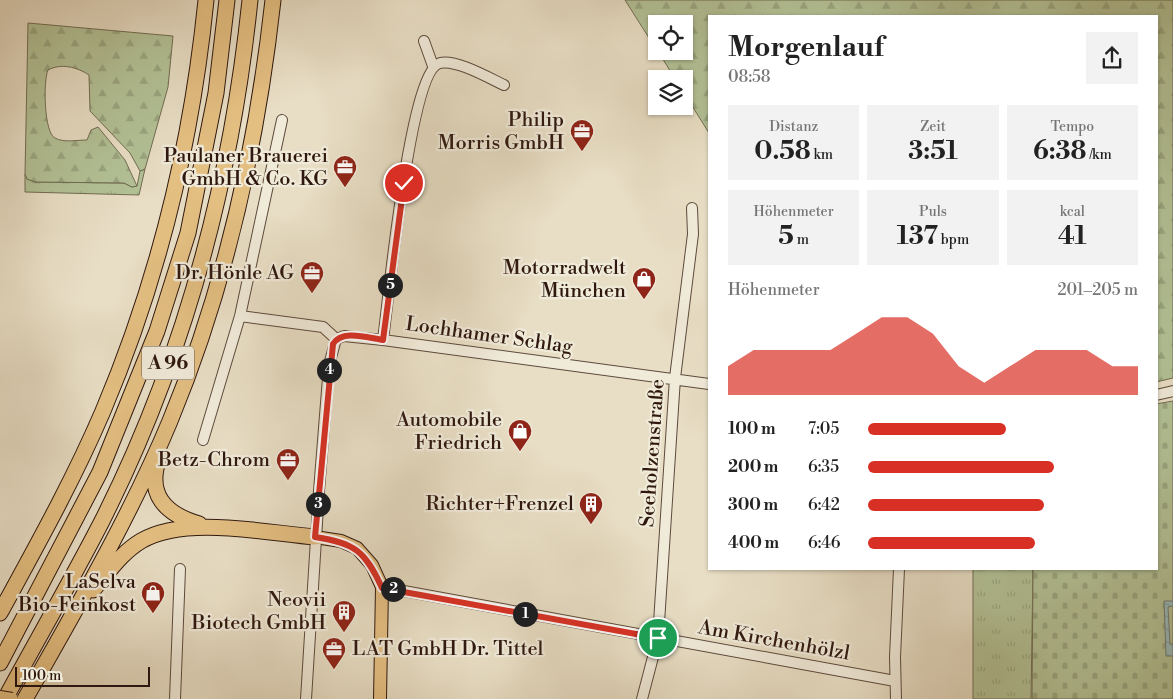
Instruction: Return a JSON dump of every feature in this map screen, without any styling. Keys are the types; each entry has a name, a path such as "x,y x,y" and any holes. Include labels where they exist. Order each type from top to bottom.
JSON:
{"highway":[{"path":"0,614 61,502 103,410 136,323 164,229 185,140 206,0"},
{"name":"A 96","path":"0,663 100,472 158,330 188,233 216,94 227,0"},
{"name":"A 96","path":"5,699 101,522 140,435 180,335 210,236 229,152 250,0"},
{"path":"24,699 112,542 170,422 200,343 230,242 253,144 273,0"},
{"path":"170,422 155,476 159,497 171,513 183,519 212,528"},
{"path":"73,614 116,562 140,542 166,531 212,528 315,537"}],"main road":[{"path":"315,537 341,541 357,548 372,565 382,588 380,699"},
{"path":"0,697 12,699"}],"street":[{"path":"424,42 434,66"},
{"path":"383,340 411,136 422,89 434,66 440,63 453,63 504,85"},
{"path":"203,440 240,316 282,120"},
{"name":"Seeholzenstraße","path":"642,699 658,638 675,378 694,234 692,208"},
{"path":"240,316 323,327 336,339 333,344 330,364 315,537 306,699"},
{"name":"Lochhamer Schlag","path":"336,339 344,336 383,340 708,384"},
{"path":"1158,395 1173,391"},
{"path":"176,699 180,569"},
{"path":"896,699 899,570"},
{"name":"Am Kirchenhölzl","path":"382,588 895,680"}],"green space":[{"path":"625,0 1173,0 1173,378 1158,382 1158,15 708,15 708,131 693,107 693,70 670,70 663,60 693,60 693,15 648,15 648,36"},
{"path":"28,23 173,36 168,87 145,169 140,171 130,153 90,111 89,75 74,68 64,66 48,70 46,76 45,95 51,134 55,138 62,140 87,140 91,130 98,127 125,160 137,186 132,187 124,183 35,182 27,179 25,174"},
{"path":"145,169 139,195 25,192 25,174 27,179 35,182 124,183 132,187 137,186 140,171"},
{"path":"1173,401 1173,699 1032,699 1033,570 1158,570 1158,404"},
{"path":"973,570 1033,570 1031,699 973,699"}],"water":[{"path":"1164,601 1173,601 1173,606 1168,607 1170,644 1173,644 1173,656 1166,656"}],"place":[{"name":"Philip Morris GmbH","path":"582,152"},
{"name":"Paulaner Brauerei GmbH & Co. KG","path":"345,188"},
{"name":"Dr. Hönle AG","path":"312,294"},
{"name":"Motorradwelt München","path":"644,300"},
{"name":"Automobile Friedrich","path":"520,452"},
{"name":"Betz-Chrom","path":"288,481"},
{"name":"Richter+Frenzel","path":"591,525"},
{"name":"LaSelva Bio-Feinkost","path":"153,614"},
{"name":"Neovii Biotech GmbH","path":"344,633"},
{"name":"LAT GmbH Dr. Tittel","path":"334,670"}],"route":[{"path":"404,183 383,340 344,336 336,339 333,344 315,537 341,541 357,548 372,565 382,588 658,638"}]}
